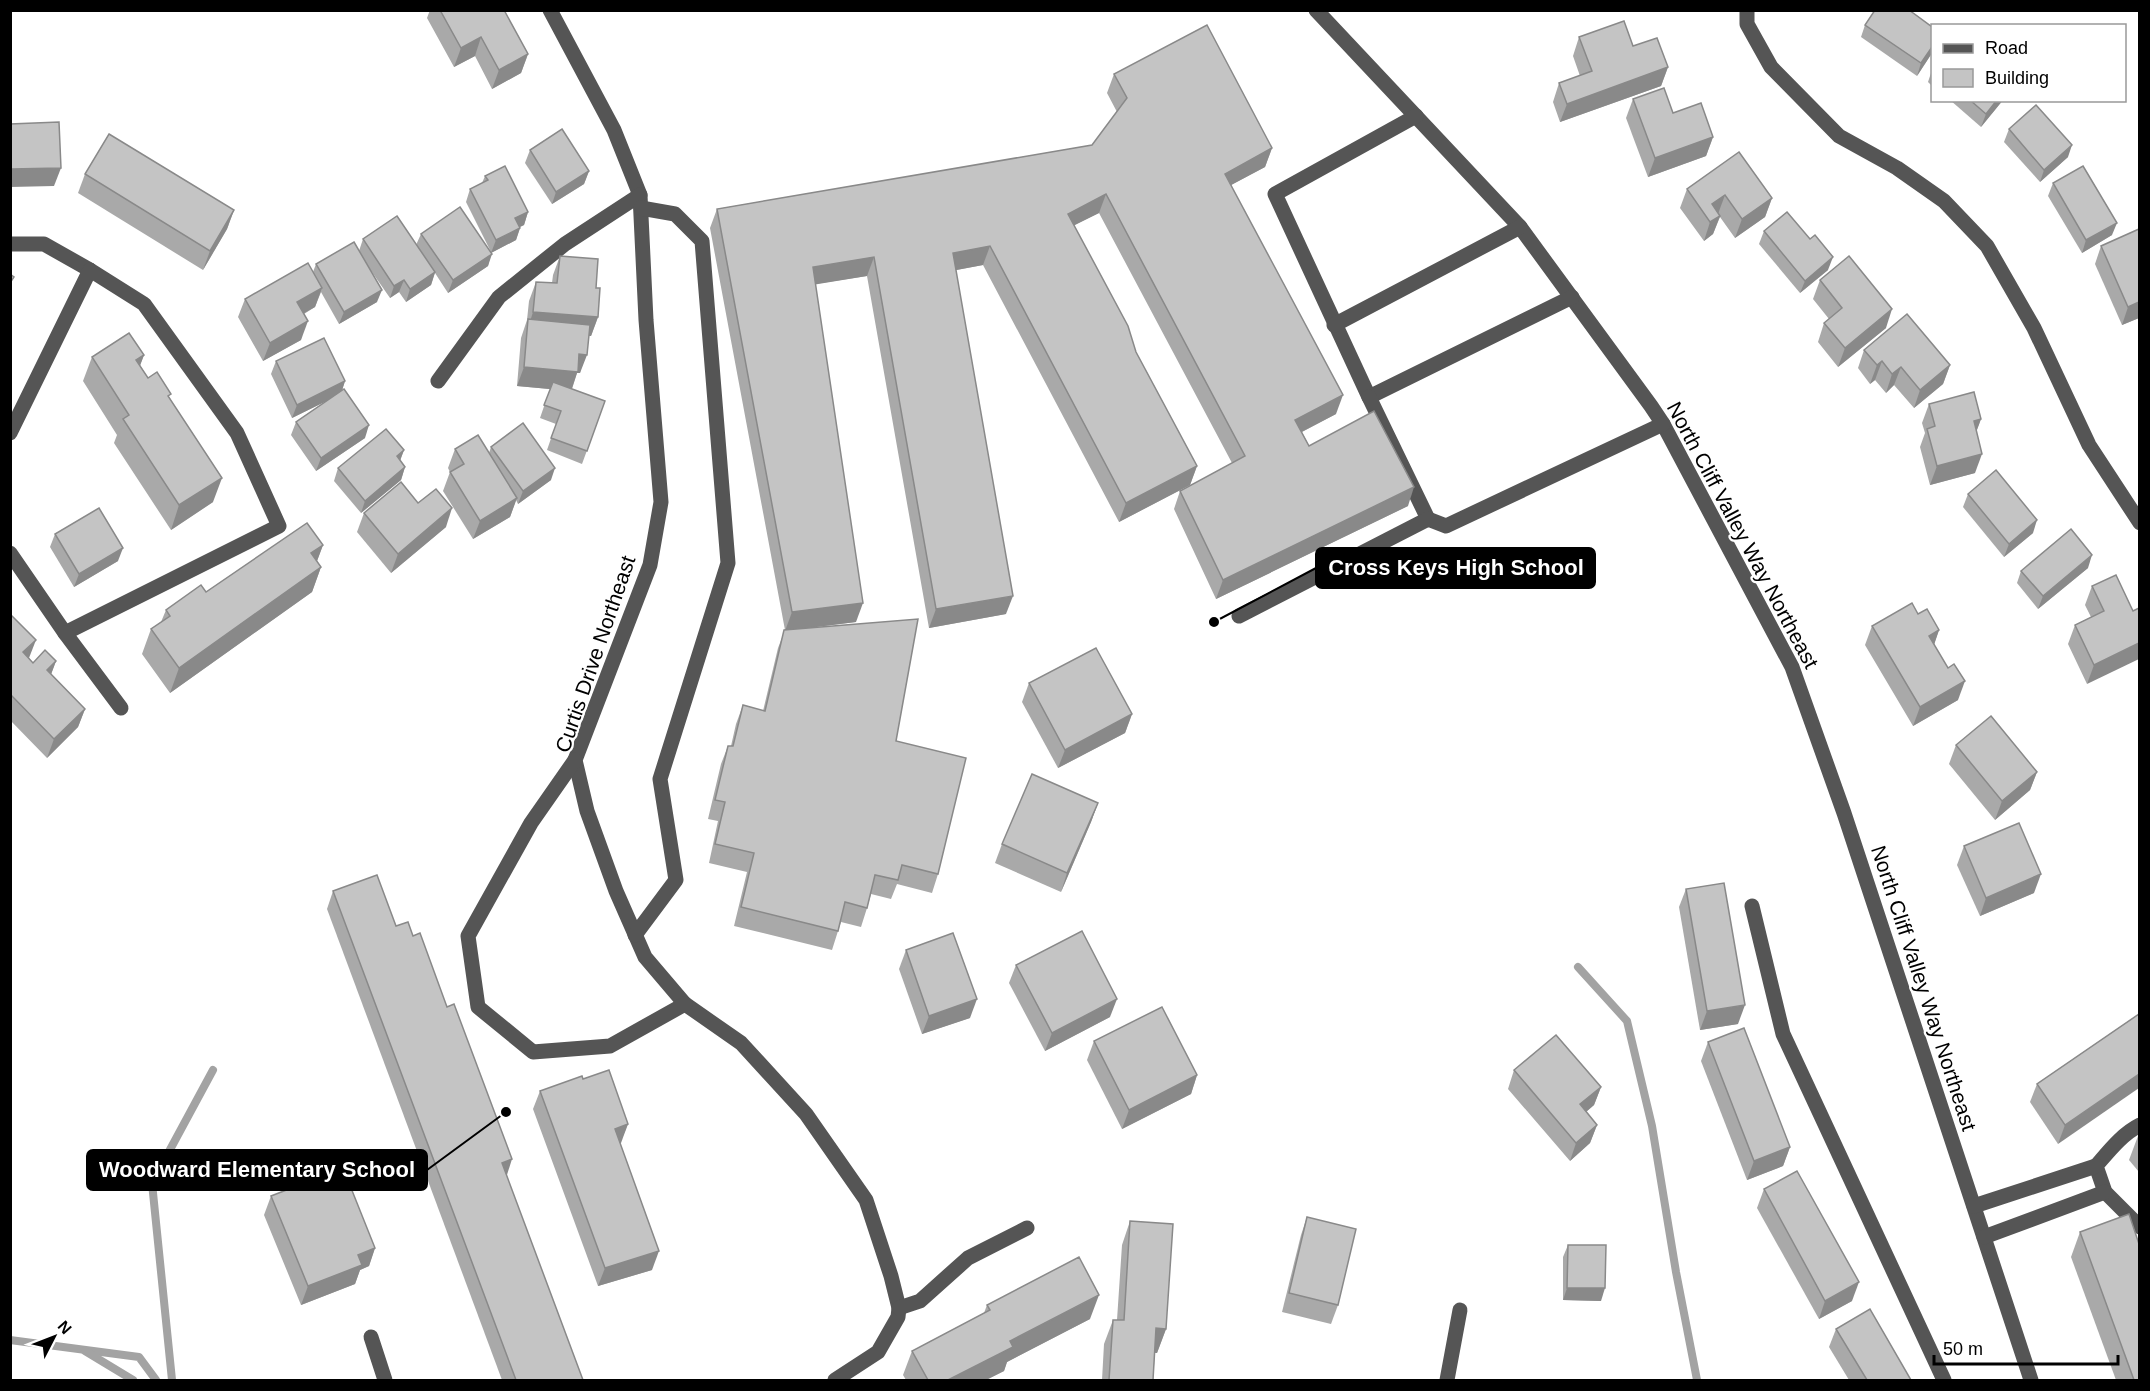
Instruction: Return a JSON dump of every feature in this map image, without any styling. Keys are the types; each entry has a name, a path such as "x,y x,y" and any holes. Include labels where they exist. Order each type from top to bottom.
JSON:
{"street":[{"name":"Curtis Drive Northeast","path":"550,10 614,130 641,202 646,320 661,502 650,565 575,760 586,811 616,891 645,957 685,1004 741,1043 806,1114 866,1200 899,1308"},
{"name":"North Cliff Valley Way Northeast","path":"1316,10 1520,227 1572,297 1663,424 1792,667 1844,813 2031,1380"},
{"path":"1747,10 1747,24 1770,68 1839,136 1897,168 1944,201 1987,246 2034,328 2089,445 2139,523"},
{"path":"1416,116 1275,194 1334,325 1428,519 1446,526 1663,424"},
{"path":"438,381 500,297 565,244 641,202 675,214 702,241 728,563 660,779 676,880 635,935"},
{"path":"1334,325 1520,227"},
{"path":"10,244 44,244 144,304 237,433 279,526 65,633"},
{"path":"10,433 90,270"},
{"path":"1369,398 1572,297"},
{"path":"1239,616 1428,519"},
{"path":"10,552 65,633 121,708"},
{"path":"575,760 531,823 468,936 478,1007 533,1052 610,1046 685,1004"},
{"path":"1752,906 1783,1034 1944,1380"},
{"path":"1974,1206 2096,1166 2112,1147 2139,1125"},
{"path":"2096,1166 2105,1192 2139,1227"},
{"path":"1984,1237 2105,1192"},
{"path":"838,1380 878,1352 898,1317 899,1308 920,1301 968,1258 1027,1227"},
{"path":"1447,1380 1460,1310"},
{"path":"370,1337 385,1380"}],"building":[{"path":"440,10 504,10 528,54 499,70 481,37 461,48"},
{"path":"1875,10 1909,10 1931,26 1931,48 1921,63 1865,25"},
{"path":"1624,21 1633,46 1657,38 1668,67 1567,104 1559,83 1592,71 1579,37"},
{"path":"1207,25 1272,148 1225,174 1343,395 1295,420 1309,446 1374,411 1414,487 1223,580 1180,491 1245,456 1106,194 1068,214 1128,326 1136,352 1197,466 1126,503 990,246 953,253 1013,596 936,609 874,257 813,267 863,603 792,612 717,209 1092,145 1127,98 1114,74"},
{"path":"1664,88 1673,113 1701,103 1713,137 1655,158 1633,99"},
{"path":"1972,102 1995,102 1986,114"},
{"path":"2036,105 2072,145 2044,170 2009,129"},
{"path":"59,122 61,168 10,169 10,124"},
{"path":"562,129 589,171 556,192 530,150"},
{"path":"109,134 234,210 210,251 85,174"},
{"path":"1739,152 1772,198 1742,219 1725,195 1712,204 1720,216 1710,222 1687,189"},
{"path":"505,166 528,212 515,218 520,228 496,240 470,189 488,180 485,176"},
{"path":"2083,166 2117,223 2086,240 2053,183"},
{"path":"460,207 492,254 453,280 421,234"},
{"path":"1787,212 1810,239 1815,235 1833,257 1805,281 1764,231"},
{"path":"397,216 435,272 410,289 404,280 394,286 363,239"},
{"path":"2139,229 2139,302 2128,307 2101,246"},
{"path":"354,242 382,290 344,312 316,264"},
{"path":"560,256 598,259 596,288 600,288 598,317 533,312 536,282 557,283"},
{"path":"1849,256 1892,309 1845,348 1824,323 1842,308 1820,280"},
{"path":"308,263 322,288 297,302 308,321 270,343 245,299"},
{"path":"1907,314 1950,365 1920,390 1901,367 1892,374 1882,361 1877,365 1864,350"},
{"path":"528,319 590,325 587,355 579,354 578,372 524,367"},
{"path":"129,333 144,355 136,360 148,378 157,372 171,394 168,396 222,478 179,505 123,419 129,415 92,357"},
{"path":"324,338 345,381 297,405 276,361"},
{"path":"553,382 605,401 587,451 551,438 561,411 544,405"},
{"path":"344,389 369,425 321,458 296,422"},
{"path":"1974,392 1981,419 1974,421 1982,454 1937,466 1927,429 1935,426 1929,404"},
{"path":"523,423 555,468 523,491 491,447"},
{"path":"386,429 404,450 397,456 405,467 365,501 338,468"},
{"path":"478,435 517,498 480,521 450,472 464,464 455,449"},
{"path":"1996,470 2037,520 2009,544 1968,494"},
{"path":"401,482 418,503 436,489 452,508 398,554 364,513"},
{"path":"99,508 123,548 79,574 55,534"},
{"path":"307,523 323,545 311,553 321,567 179,668 151,629 170,616 166,610 201,585 206,592"},
{"path":"2071,529 2092,555 2043,596 2021,571"},
{"path":"2116,575 2133,611 2139,608 2139,643 2094,665 2075,625 2104,611 2092,586"},
{"path":"1912,603 1918,614 1927,609 1939,630 1929,636 1948,668 1954,664 1965,681 1920,707 1872,626"},
{"path":"10,614 36,640 23,652 33,663 45,650 56,661 47,670 85,709 54,739 10,694"},
{"path":"918,619 896,741 966,758 938,874 902,865 898,880 875,875 867,908 845,902 838,931 741,907 754,853 715,844 725,802 715,800 728,746 733,746 743,705 765,711 784,630"},
{"path":"1096,648 1132,714 1065,750 1029,683"},
{"path":"1991,716 2037,772 2002,801 1956,745"},
{"path":"1032,774 1098,803 1067,873 1002,844"},
{"path":"2019,823 2041,874 1986,898 1964,846"},
{"path":"377,875 396,926 408,922 413,936 420,933 447,1007 454,1004 512,1159 502,1163 583,1380 516,1380 333,891"},
{"path":"1724,883 1745,1005 1707,1011 1686,889"},
{"path":"1082,931 1117,999 1052,1033 1016,965"},
{"path":"953,933 977,999 929,1016 906,950"},
{"path":"1162,1007 1197,1075 1129,1110 1094,1041"},
{"path":"2139,1014 2139,1074 2065,1125 2037,1084"},
{"path":"1744,1028 1790,1147 1754,1161 1708,1042"},
{"path":"1556,1035 1601,1087 1580,1104 1597,1125 1576,1143 1514,1070"},
{"path":"609,1070 628,1124 615,1129 659,1251 605,1268 540,1091 582,1076 583,1079"},
{"path":"1797,1171 1859,1282 1825,1301 1764,1189"},
{"path":"333,1172 340,1187 349,1183 375,1248 358,1255 362,1265 308,1286 271,1196"},
{"path":"2129,1214 2139,1244 2139,1380 2134,1380 2080,1232"},
{"path":"1307,1217 1356,1229 1338,1305 1289,1293"},
{"path":"1130,1221 1173,1224 1166,1329 1156,1328 1153,1380 1109,1380 1113,1320 1124,1320"},
{"path":"1568,1245 1606,1245 1605,1288 1567,1288"},
{"path":"1079,1257 1099,1295 1010,1341 1013,1347 948,1380 928,1380 912,1351 990,1310 987,1305"},
{"path":"1870,1309 1911,1380 1867,1380 1836,1329"}],"waterway":[{"path":"1578,967 1627,1021 1652,1126 1676,1272 1697,1380"},
{"path":"172,1380 152,1183 213,1070"},
{"path":"10,1340 139,1357 156,1380"},
{"path":"85,1351 133,1380"}],"place":[{"name":"Cross Keys High School","path":"1214,622"},
{"name":"Woodward Elementary School","path":"506,1112"}]}
